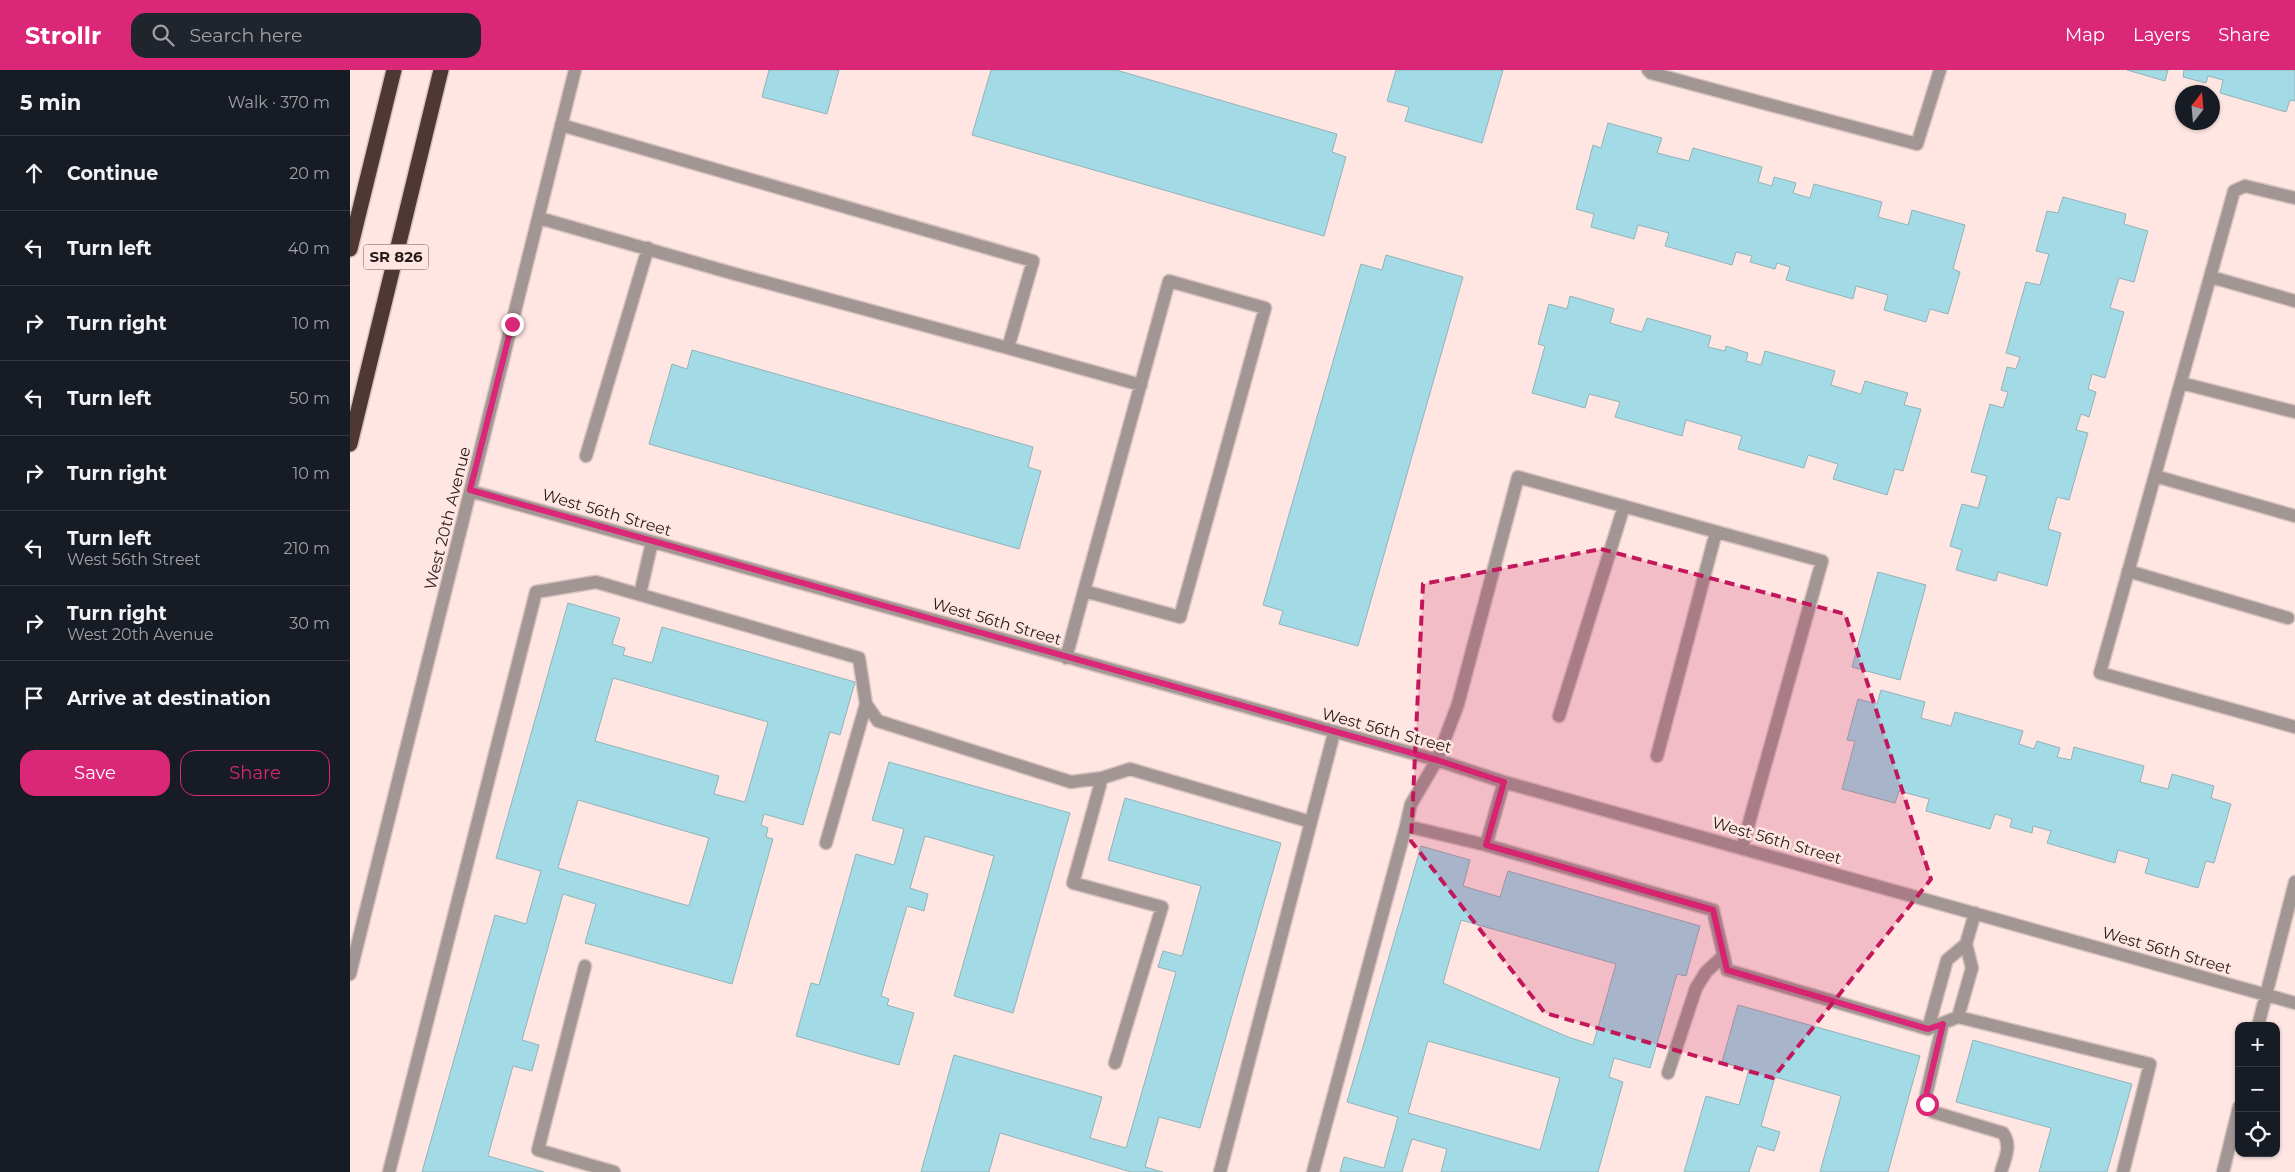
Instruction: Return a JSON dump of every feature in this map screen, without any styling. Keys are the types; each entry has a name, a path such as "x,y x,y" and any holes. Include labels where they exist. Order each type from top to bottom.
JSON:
{"highway":[{"path":"350,249 394,70"},
{"name":"SR 826","path":"350,444 441,70"}],"street":[{"name":"West 20th Avenue","path":"350,974 575,70"},
{"path":"1648,70 1651,74 1916,144 1940,70"},
{"path":"562,125 1033,261 1008,348"},
{"path":"2295,198 2245,186 2234,191 2100,673 2295,727"},
{"path":"539,218 736,274 1141,384"},
{"path":"586,456 648,248"},
{"path":"2211,277 2295,301"},
{"path":"1066,658 1084,591 1169,282 1265,308 1180,617 1084,591"},
{"path":"2181,384 2295,412"},
{"path":"2155,476 2295,516"},
{"path":"1313,1172 1411,804 1437,760 1458,704 1518,478 1822,561 1742,848"},
{"name":"West 56th Street","path":"470,490 1334,733 1437,760 1504,782 2295,1003"},
{"path":"1559,716 1624,506"},
{"path":"1657,756 1716,532"},
{"path":"640,594 652,542"},
{"path":"2128,571 2288,618"},
{"path":"389,1172 536,592 596,582 859,658 866,704 826,843"},
{"path":"866,704 878,721 1071,782 1102,778 1130,769 1311,822"},
{"path":"1220,1172 1334,733"},
{"path":"1102,778 1073,883 1162,907 1115,1063"},
{"path":"1486,845 1504,782"},
{"path":"1406,826 1486,845 1713,910 1727,970 1928,1029 1958,1017 2150,1064 2123,1172"},
{"path":"2259,1022 2295,882"},
{"path":"1958,1017 1972,968 1966,944 1975,913"},
{"path":"1928,1029 1947,960 1966,944"},
{"path":"1668,1073 1696,988 1706,972 1723,956"},
{"path":"585,966 538,1150 614,1172"},
{"path":"1943,1024 1926,1095 1927,1104 1933,1112 2003,1133 2008,1140 2008,1148 2001,1172"},
{"path":"2223,1172 2238,1112"}],"highlighted area":[{"path":"1601,549 1845,614 1931,879 1773,1078 1545,1013 1411,841 1423,584"}],"building":[{"path":"769,70 839,70 827,114 762,97"},
{"path":"991,70 1116,70 1337,134 1332,152 1346,157 1324,236 972,135"},
{"path":"1396,70 1503,70 1482,143 1405,121 1409,107 1387,101"},
{"path":"2127,70 2168,70 2165,81"},
{"path":"2184,70 2295,70 2295,101 2290,100 2286,112 2220,93 2223,80 2208,76 2206,83 2183,77"},
{"path":"1608,123 1662,138 1657,153 1689,161 1693,148 1762,167 1758,182 1772,186 1774,177 1796,183 1793,193 1810,198 1814,184 1882,202 1878,217 1908,225 1912,210 1965,225 1953,269 1960,272 1948,314 1930,309 1926,322 1884,310 1888,295 1856,286 1853,299 1786,280 1790,267 1777,263 1775,269 1750,262 1752,256 1736,252 1732,265 1665,246 1669,233 1638,225 1634,239 1591,227 1594,214 1576,209 1593,145 1601,148"},
{"path":"2063,197 2126,214 2124,224 2148,231 2134,282 2119,278 2110,308 2124,312 2105,378 2092,374 2088,389 2096,392 2089,417 2081,414 2076,430 2088,433 2069,500 2057,497 2048,529 2061,533 2047,586 1998,572 1996,581 1956,570 1962,550 1950,546 1962,504 1978,508 1987,476 1971,472 1990,404 2003,408 2008,392 2001,390 2007,367 2016,369 2020,357 2006,353 2026,282 2040,285 2049,254 2036,251 2047,211 2058,213"},
{"path":"1386,255 1463,277 1358,646 1279,624 1283,611 1263,605 1361,264 1382,270"},
{"path":"1570,296 1614,309 1610,323 1642,332 1647,318 1711,336 1708,347 1725,351 1726,346 1748,353 1746,361 1761,365 1765,351 1835,371 1831,385 1861,394 1865,381 1908,393 1904,405 1921,409 1903,471 1895,469 1887,495 1833,479 1838,464 1808,455 1804,468 1738,449 1742,436 1686,420 1682,436 1615,417 1620,402 1589,394 1585,408 1532,393 1545,346 1538,344 1549,304 1567,309"},
{"path":"692,350 1033,447 1028,467 1041,471 1019,549 649,444 672,364 687,369"},
{"path":"1878,572 1926,585 1900,680 1852,667"},
{"path":"568,603 620,618 612,644 625,648 623,655 652,663 662,627 855,682 840,735 830,732 803,825 764,814 761,825 768,828 766,837 773,839 732,984 585,943 596,904 563,894 522,1040 539,1045 532,1071 513,1066 488,1156 544,1172 422,1172 495,915 526,924 541,871 496,858","holes":["613,678 768,722 745,802 714,794 719,776 595,741","578,800 709,838 689,906 558,868"]},
{"path":"1881,690 1925,702 1921,718 1951,726 1955,712 2023,731 2019,744 2034,749 2037,741 2060,748 2057,757 2071,760 2074,747 2144,766 2140,782 2168,789 2172,774 2214,786 2211,798 2231,804 2214,863 2206,861 2198,888 2145,873 2149,859 2118,850 2115,863 2047,843 2051,831 2033,826 2032,833 2010,827 2012,819 1995,814 1990,829 1926,811 1929,799 1899,791 1895,803 1842,789 1855,741 1847,740 1858,699 1877,704"},
{"path":"889,762 1070,813 1013,1013 954,996 994,856 925,836 910,888 928,894 924,911 907,906 881,996 889,999 887,1005 914,1013 899,1065 796,1036 811,983 819,985 856,854 894,865 904,829 872,820"},
{"path":"1125,798 1281,843 1200,1128 1159,1117 1145,1167 1163,1172 1131,1172 1000,1133 989,1172 921,1172 954,1055 1102,1097 1090,1138 1126,1148 1176,972 1158,967 1163,951 1182,956 1201,886 1108,860"},
{"path":"1421,846 1470,860 1463,886 1500,897 1508,871 1700,926 1686,976 1677,974 1650,1068 1614,1058 1609,1077 1623,1082 1598,1172 1441,1172 1447,1149 1412,1139 1402,1172 1340,1172 1344,1157 1384,1168 1398,1117 1347,1102","holes":["1461,920 1616,964 1593,1045 1568,1037 1443,983","1428,1041 1560,1078 1540,1150 1408,1113"]},
{"path":"1738,1005 1920,1056 1888,1172 1820,1172 1841,1096 1775,1077 1761,1126 1780,1132 1774,1151 1757,1146 1749,1172 1684,1172 1706,1096 1739,1105 1749,1070 1722,1062"},
{"path":"1973,1040 2132,1084 2107,1172 2039,1172 2051,1128 1956,1102"}],"route":[{"path":"512,324 470,490 1334,733 1437,760 1504,782 1486,845 1713,910 1727,970 1928,1029 1943,1024 1926,1095 1927,1104"}]}
